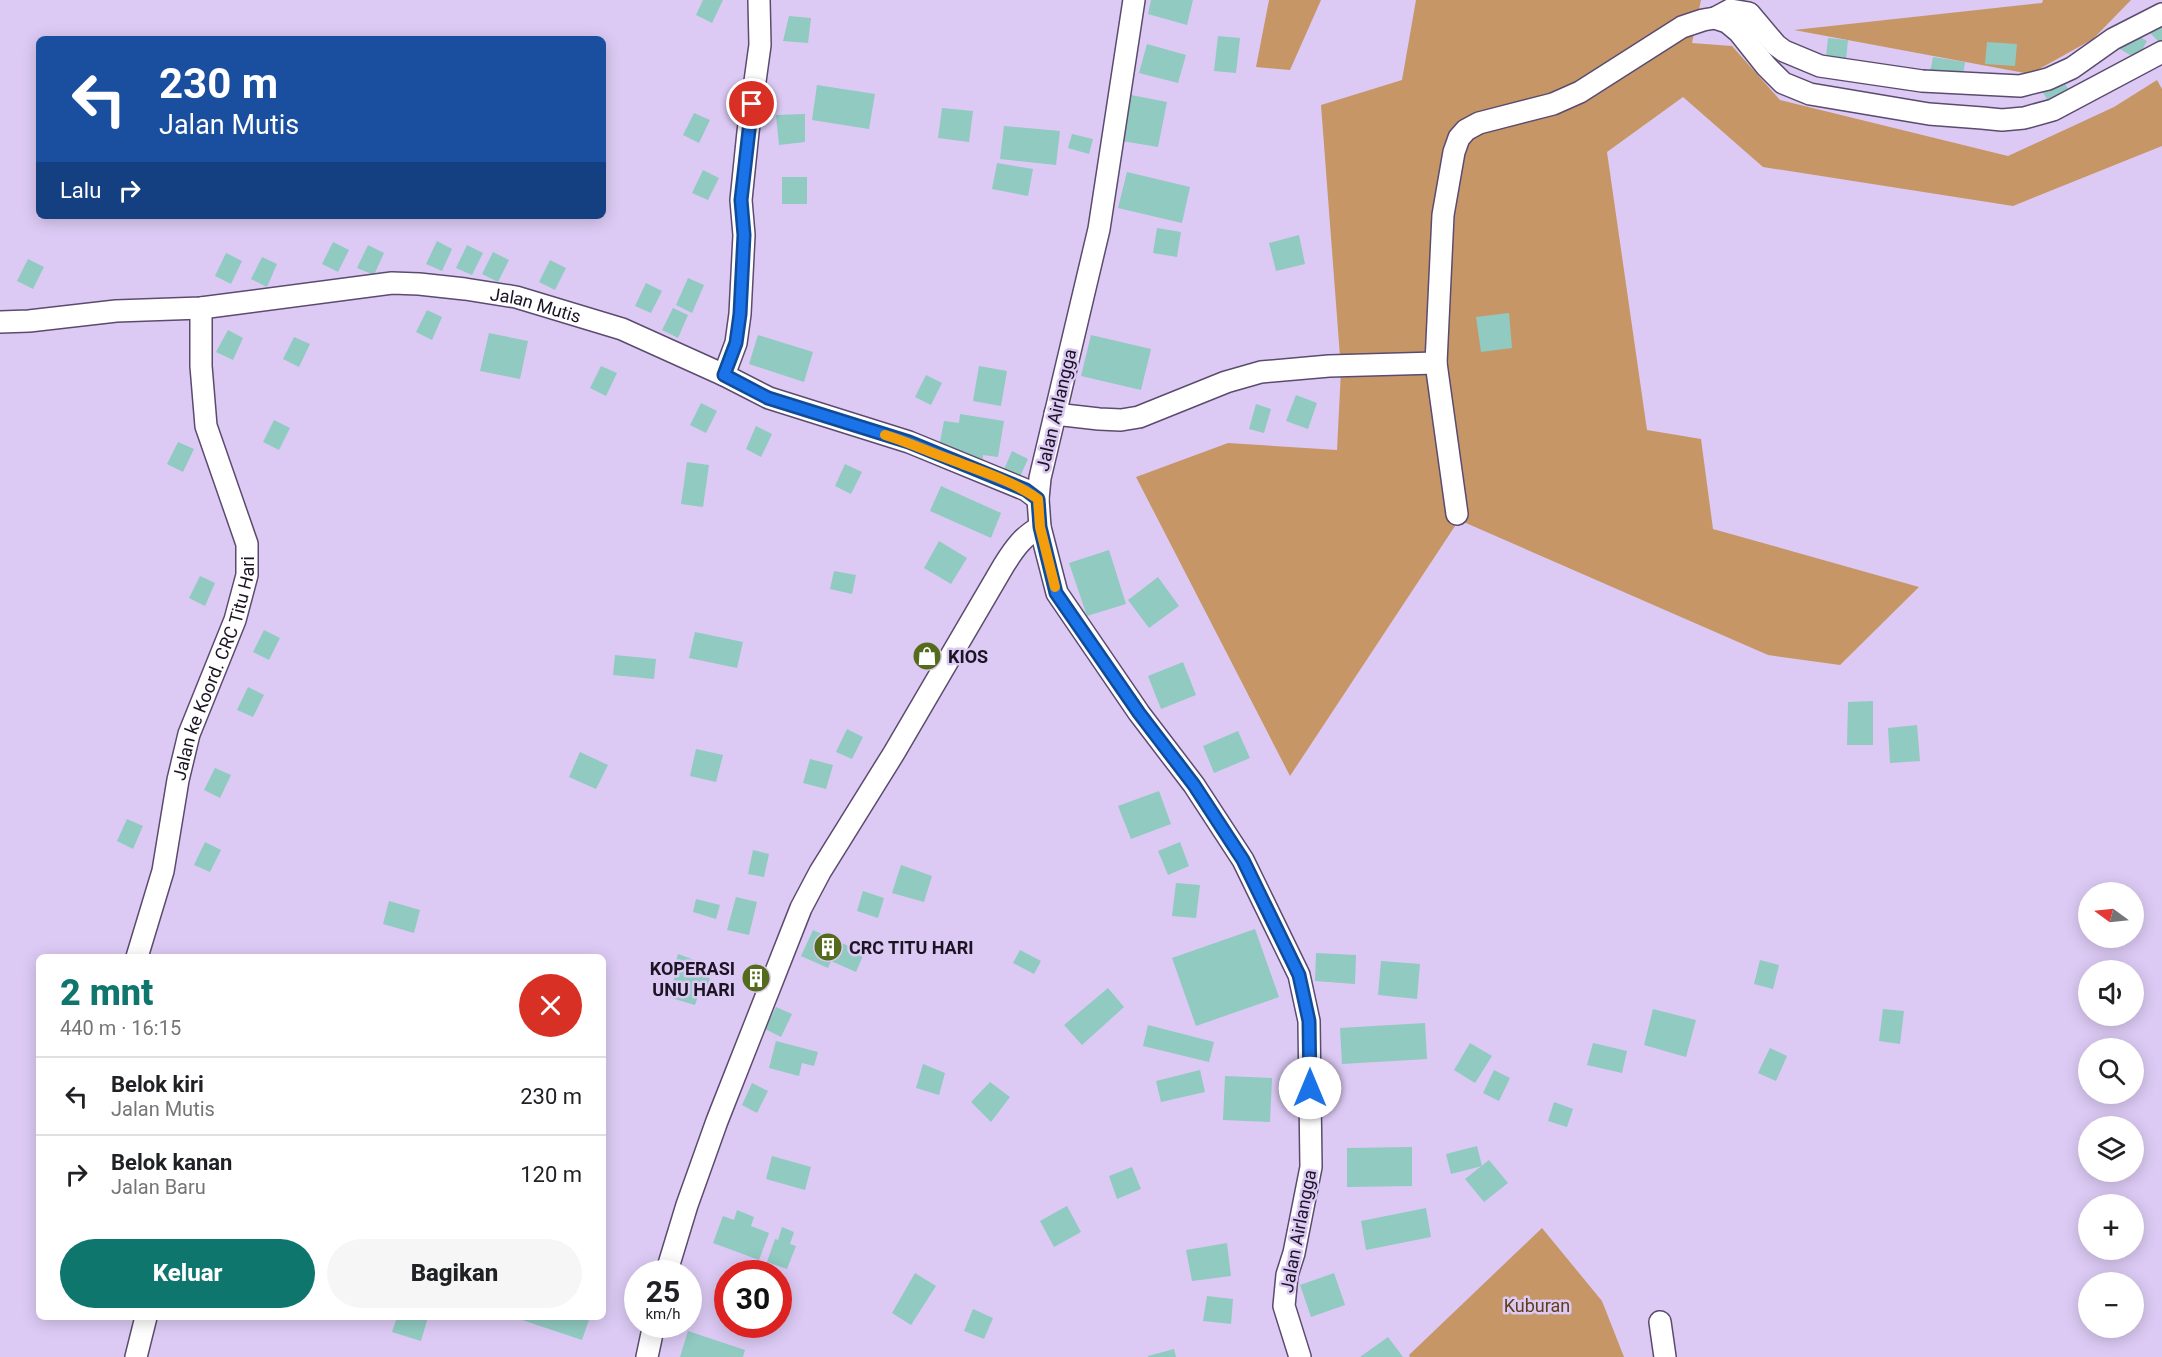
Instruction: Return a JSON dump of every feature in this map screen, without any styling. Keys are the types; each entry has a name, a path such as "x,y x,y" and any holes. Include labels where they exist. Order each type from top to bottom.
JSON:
{"street":[{"path":"724,375 736,343 740,314 744,235 741,200 760,45 759,0"},
{"name":"Jalan Airlangga","path":"1134,0 1099,229 1054,414 1038,499 1040,527 1056,593 1139,713 1194,785 1237,851 1299,975 1309,1021 1311,1167 1303,1214 1287,1275 1284,1306 1300,1357"},
{"path":"1457,514 1436,363 1443,215 1454,152 1459,138 1466,129 1479,123 1553,104 1580,92 1682,27 1715,18 1730,10 1749,14 1784,51 1820,66 1922,81 2020,86 2048,79 2072,68 2112,39 2162,14"},
{"path":"1715,18 1726,22 1739,32 1766,66 1784,83 1810,94 1929,114 1972,118 2002,120 2024,118 2053,110 2162,52"},
{"name":"Jalan Mutis","path":"0,322 116,311 201,308 392,284 419,284 516,297 622,329 724,375 768,398 909,442 1026,490 1038,499"},
{"name":"Jalan ke Koord. CRC Titu Hari","path":"138,954 163,871 178,780 189,735 235,620 243,597 247,575 247,544 214,455 206,426 201,366 201,308"},
{"path":"1054,414 1121,420 1139,417 1226,382 1260,372 1329,366 1436,363"},
{"path":"670,1260 687,1204 717,1121 801,908 820,872 900,743 1004,565 1019,542 1040,527"},
{"path":"136,1357 145,1320"},
{"path":"1660,1322 1665,1357"},
{"path":"647,1357 651,1338"}],"green space":[{"path":"1269,0 1321,0 1290,70 1256,67"},
{"path":"1416,0 1701,0 1692,43 1732,46 1780,100 2008,156 2114,107 2157,80 2162,89 2162,146 2013,206 1763,167 1683,97 1607,152 1647,430 1701,439 1713,529 1919,587 1840,665 1768,655 1459,520 1290,776 1136,477 1228,443 1337,450 1341,370 1321,105 1402,80"},
{"path":"2043,0 2131,0 2093,39 2030,74 1794,30 2042,3"},
{"name":"Kuburan","path":"1542,1228 1602,1301 1624,1357 1410,1357 1409,1355"}],"building":[{"path":"703,0 723,0 712,23 696,15"},
{"path":"1151,0 1193,0 1187,25 1148,14"},
{"path":"789,16 811,18 808,43 783,41"},
{"path":"2162,19 2162,45 2149,32"},
{"path":"2131,32 2147,41 2137,59 2120,49"},
{"path":"1218,36 1240,38 1236,73 1214,71"},
{"path":"1828,38 1848,40 1845,69 1825,67"},
{"path":"1987,42 2017,44 2015,66 1985,64"},
{"path":"1147,44 1186,55 1178,83 1139,73"},
{"path":"1933,57 1965,62 1962,82 1929,78"},
{"path":"2060,76 2072,95 2052,107 2040,88"},
{"path":"817,85 875,94 869,129 812,120"},
{"path":"1131,95 1167,102 1158,147 1122,141"},
{"path":"942,108 973,111 969,142 938,138"},
{"path":"694,113 710,120 699,143 683,135"},
{"path":"805,114 805,142 779,145 776,115"},
{"path":"1004,126 1060,131 1056,165 1000,159"},
{"path":"1072,134 1093,139 1089,154 1068,148"},
{"path":"997,163 1033,169 1028,196 992,189"},
{"path":"703,170 719,178 708,200 692,193"},
{"path":"1127,172 1190,187 1182,223 1118,208"},
{"path":"782,177 807,177 807,204 782,204"},
{"path":"1157,228 1181,232 1177,257 1153,253"},
{"path":"1299,235 1305,264 1276,271 1269,243"},
{"path":"437,241 452,249 442,271 426,264"},
{"path":"333,242 349,250 338,272 322,264"},
{"path":"368,245 384,253 374,275 357,268"},
{"path":"467,245 483,253 472,275 456,268"},
{"path":"493,252 509,260 498,282 482,274"},
{"path":"226,253 242,261 231,284 215,276"},
{"path":"262,257 277,264 267,287 251,279"},
{"path":"28,259 44,267 33,289 17,281"},
{"path":"550,260 566,268 555,290 539,282"},
{"path":"688,278 704,285 692,313 676,305"},
{"path":"646,283 662,291 651,313 635,306"},
{"path":"673,308 688,315 678,338 662,330"},
{"path":"427,310 442,317 432,340 416,332"},
{"path":"1509,313 1512,348 1481,352 1476,317"},
{"path":"228,330 243,338 233,360 216,352"},
{"path":"489,333 528,341 520,379 480,371"},
{"path":"758,335 813,352 804,382 749,364"},
{"path":"1091,335 1151,349 1141,390 1081,376"},
{"path":"294,337 310,344 299,367 283,359"},
{"path":"601,366 617,373 606,396 590,388"},
{"path":"979,366 1007,371 1001,406 973,401"},
{"path":"926,375 942,383 931,405 915,397"},
{"path":"1296,395 1317,403 1308,429 1286,421"},
{"path":"701,403 717,411 706,433 690,425"},
{"path":"1256,404 1271,409 1264,433 1249,429"},
{"path":"960,414 1004,421 998,457 983,455 983,459 966,456 966,452 939,447 944,421 959,423"},
{"path":"274,420 290,428 279,450 263,442"},
{"path":"756,426 772,434 761,457 746,449"},
{"path":"178,442 194,449 183,472 167,464"},
{"path":"1012,451 1028,459 1018,481 1002,474"},
{"path":"687,462 709,465 703,507 681,504"},
{"path":"845,464 862,472 851,494 835,486"},
{"path":"941,486 1001,513 991,538 930,511"},
{"path":"939,541 967,558 951,584 924,568"},
{"path":"1109,550 1126,604 1087,616 1069,563"},
{"path":"834,571 856,575 852,594 830,589"},
{"path":"200,576 215,583 205,606 189,598"},
{"path":"1158,577 1179,606 1149,628 1128,600"},
{"path":"264,630 280,638 269,660 253,652"},
{"path":"695,632 743,642 737,668 689,658"},
{"path":"615,655 656,659 654,679 613,675"},
{"path":"1183,662 1196,695 1161,709 1148,676"},
{"path":"248,687 264,695 253,717 237,710"},
{"path":"1873,701 1873,745 1847,745 1848,702"},
{"path":"1917,725 1920,761 1890,763 1888,728"},
{"path":"847,729 863,737 852,759 836,752"},
{"path":"1238,731 1250,758 1214,773 1203,746"},
{"path":"696,749 723,755 716,782 690,776"},
{"path":"580,752 608,765 596,789 569,777"},
{"path":"810,759 833,765 826,789 803,783"},
{"path":"215,768 231,775 220,798 204,790"},
{"path":"1159,791 1171,824 1131,839 1118,806"},
{"path":"127,819 143,826 133,849 117,841"},
{"path":"205,842 221,850 210,872 194,865"},
{"path":"1180,842 1189,866 1168,875 1158,851"},
{"path":"753,850 769,854 764,877 748,874"},
{"path":"901,865 932,876 924,902 892,893"},
{"path":"1176,883 1200,885 1196,918 1172,916"},
{"path":"863,891 884,898 878,918 857,911"},
{"path":"736,897 757,902 749,935 727,930"},
{"path":"696,899 720,905 716,919 693,912"},
{"path":"389,901 420,910 414,933 383,924"},
{"path":"1255,929 1279,997 1196,1026 1172,958"},
{"name":"CRC TITU HARI","path":"813,930 864,953 856,972 831,961 828,968 801,956"},
{"path":"1020,950 1041,961 1034,974 1013,963"},
{"path":"1316,953 1356,955 1355,984 1315,981"},
{"path":"678,954 708,965 704,976 710,978 705,995 699,993 695,1005 668,997 678,967 675,965"},
{"path":"1760,960 1779,965 1773,989 1754,984"},
{"path":"1381,961 1420,964 1417,999 1378,995"},
{"path":"1108,988 1124,1007 1082,1045 1064,1025"},
{"path":"776,1007 792,1014 781,1037 765,1029"},
{"path":"1653,1009 1696,1020 1686,1057 1644,1045"},
{"path":"1883,1009 1904,1011 1900,1044 1879,1041"},
{"path":"1425,1023 1427,1059 1342,1064 1340,1028"},
{"path":"1148,1025 1214,1042 1209,1062 1143,1046"},
{"path":"776,1041 818,1052 814,1066 802,1063 799,1076 769,1068"},
{"path":"1470,1043 1492,1056 1475,1083 1454,1070"},
{"path":"1593,1043 1627,1051 1622,1073 1587,1065"},
{"path":"1770,1048 1787,1056 1776,1081 1758,1073"},
{"path":"923,1064 945,1073 939,1095 916,1088"},
{"path":"1200,1070 1205,1092 1161,1102 1156,1081"},
{"path":"1494,1070 1510,1078 1499,1101 1483,1093"},
{"path":"1225,1076 1272,1078 1270,1122 1223,1120"},
{"path":"990,1082 1010,1097 991,1122 971,1102"},
{"path":"752,1083 768,1091 757,1113 742,1105"},
{"path":"1554,1102 1573,1109 1567,1127 1548,1121"},
{"path":"1477,1146 1482,1166 1451,1174 1446,1154"},
{"path":"1412,1147 1412,1186 1347,1187 1347,1148"},
{"path":"772,1156 811,1167 805,1190 766,1179"},
{"path":"1489,1160 1508,1183 1484,1202 1465,1179"},
{"path":"1132,1167 1141,1189 1117,1199 1109,1176"},
{"path":"1067,1206 1081,1232 1054,1247 1040,1221"},
{"path":"1426,1208 1431,1237 1366,1250 1361,1221"},
{"path":"737,1210 754,1217 751,1226 769,1233 759,1260 713,1243 723,1216 734,1220"},
{"path":"782,1227 794,1232 790,1244 796,1246 791,1260 768,1260 775,1239 778,1240"},
{"path":"1227,1243 1231,1276 1192,1281 1186,1250"},
{"path":"915,1273 936,1286 911,1325 892,1313"},
{"path":"1334,1273 1345,1305 1311,1317 1300,1285"},
{"path":"1207,1296 1233,1299 1231,1324 1203,1321"},
{"path":"973,1309 993,1318 984,1339 964,1331"},
{"path":"396,1320 427,1320 421,1341 392,1332"},
{"path":"522,1320 589,1320 582,1340"},
{"path":"702,1336 745,1350 743,1357 680,1357 686,1338 702,1338"},
{"path":"1388,1337 1403,1357 1360,1357"},
{"path":"1174,1349 1176,1357 1148,1357 1148,1356"}],"slow traffic":[{"path":"885,435 909,442 1026,490 1038,499 1040,527 1055,587"}],"place":[{"name":"KIOS","path":"927,656"},
{"name":"CRC TITU HARI","path":"828,947"},
{"name":"KOPERASI UNU HARI","path":"756,978"}],"route":[{"path":"752,104 741,200 744,235 740,314 736,343 724,375 768,398 909,442 1026,490 1038,499 1040,527 1056,593 1139,713 1194,785 1243,860 1299,975 1309,1021 1310,1088"}]}
